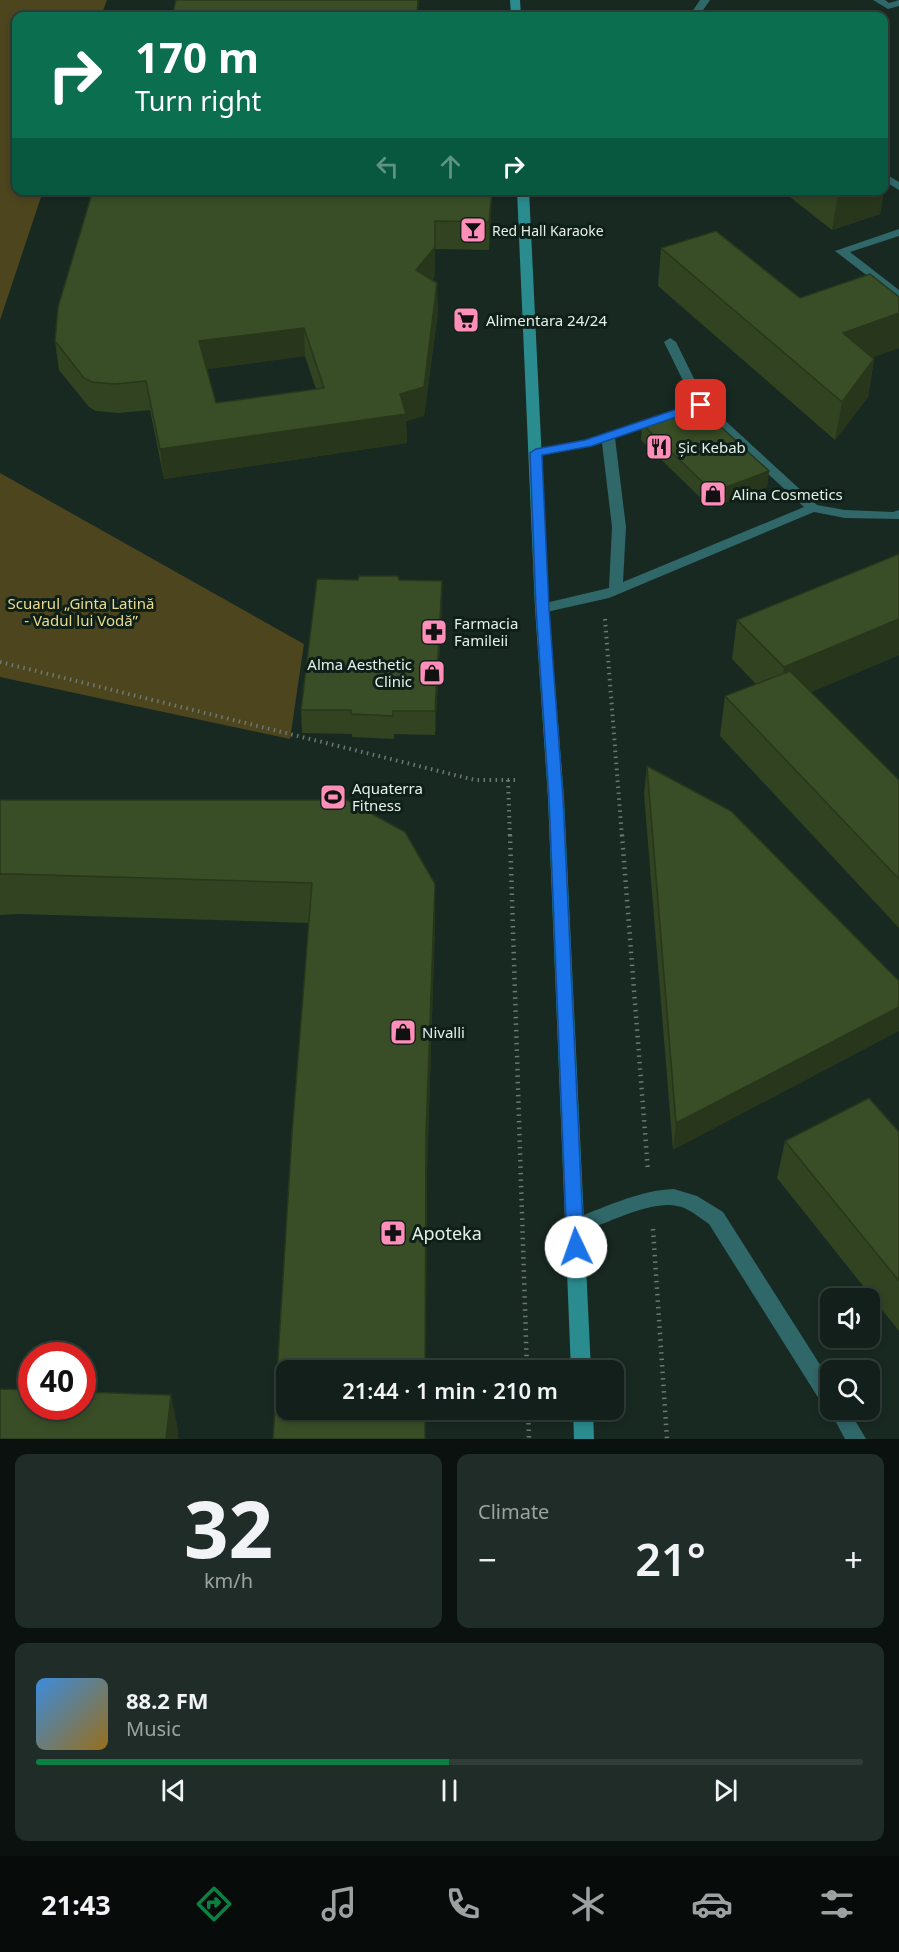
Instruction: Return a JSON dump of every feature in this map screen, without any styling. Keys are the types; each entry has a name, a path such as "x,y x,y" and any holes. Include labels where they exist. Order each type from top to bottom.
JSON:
{"street":[{"path":"523,195 542,608 556,798 581,1360"},
{"path":"583,1420 584,1439"}],"lane":[{"path":"878,0 888,6 899,3"},
{"path":"899,232 841,251 899,296"},
{"path":"670,342 701,405 813,508 845,514 894,516 899,514"},
{"path":"536,453 588,443 701,405"},
{"path":"608,436 620,526 610,592"},
{"path":"542,608 610,592 813,508"},
{"path":"575,1227 651,1201 674,1197 694,1204 716,1218 820,1383"},
{"path":"844,1420 856,1439"}],"path":[{"path":"610,592 667,1439"},
{"path":"0,662 475,780 517,780"},
{"path":"508,780 527,1360"},
{"path":"528,1420 529,1439"}],"green space":[{"path":"0,0 107,0 102,12 12,12 12,195 42,195 0,320"},
{"name":"Scuarul „Ginta Latină - Vadul lui Vodă”","path":"0,473 304,644 290,739 0,677"}],"building":[{"path":"176,0 418,0 417,12 173,12"},
{"path":"92,195 492,195 489,222 435,221 435,247 416,270 437,283 424,387 400,394 406,414 160,449 146,381 115,384 92,382 84,378 55,341 58,307","holes":["304,328 324,388 216,403 199,341"]},
{"path":"716,231 800,298 870,274 899,297 899,313 843,333 874,359 842,402 661,248"},
{"path":"697,405 769,471 713,492 642,424"},
{"path":"899,554 899,619 784,667 737,620"},
{"path":"359,576 398,576 399,580 442,581 435,711 393,711 393,716 351,714 351,710 301,710 317,579 358,580"},
{"path":"790,671 899,780 899,879 725,696"},
{"path":"647,766 731,811 899,981 899,1007 676,1123"},
{"path":"0,800 347,800 405,832 435,884 426,1133 425,1360 278,1360 292,1133 312,883 0,874"},
{"path":"869,1098 899,1132 899,1281 785,1141"},
{"path":"0,1389 18,1390 18,1420 96,1420 96,1392 171,1395 166,1439 0,1439"},
{"path":"276,1391 276,1420 425,1420 425,1439 273,1439"}],"place":[{"name":"Red Hall Karaoke","path":"473,230"},
{"name":"Alimentara 24/24","path":"466,320"},
{"name":"Șic Kebab","path":"659,447"},
{"name":"Alina Cosmetics","path":"713,494"},
{"name":"Farmacia Famileii","path":"434,632"},
{"name":"Alma Aesthetic Clinic","path":"432,673"},
{"name":"Aquaterra Fitness","path":"333,797"},
{"name":"Nivalli","path":"403,1032"},
{"name":"Apoteka","path":"393,1233"}],"route":[{"path":"576,1247 556,798 542,608 536,453 588,443 701,405"}]}
